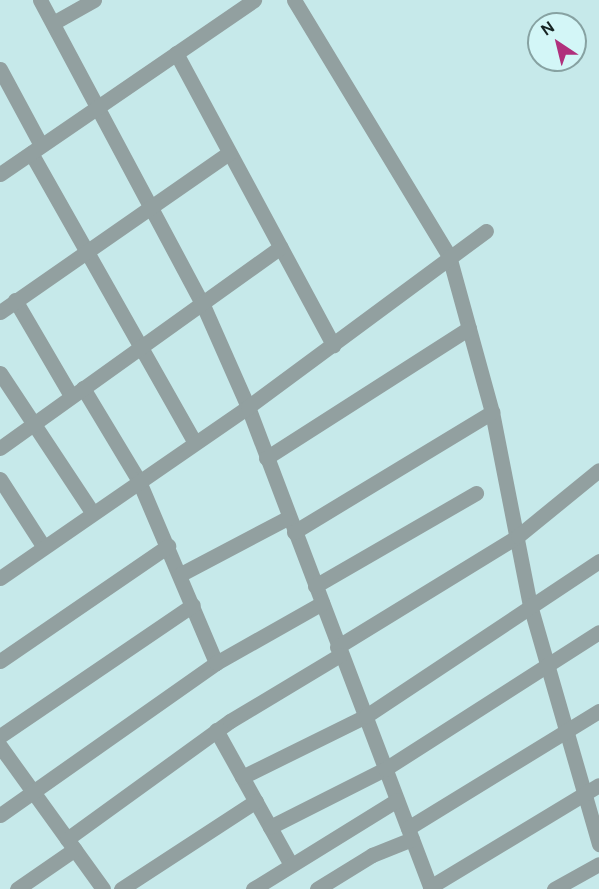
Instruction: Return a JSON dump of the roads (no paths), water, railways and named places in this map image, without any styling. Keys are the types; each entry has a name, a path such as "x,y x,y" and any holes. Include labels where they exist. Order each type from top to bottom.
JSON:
{"street":[{"path":"40,0 203,305 248,407 290,525 431,888 599,785"},
{"path":"53,23 94,0"},
{"path":"0,174 254,0"},
{"path":"294,0 449,256 492,412 530,605 599,844"},
{"path":"176,53 333,345"},
{"path":"0,69 84,255 138,350 195,441"},
{"path":"0,312 152,210 230,153"},
{"path":"0,578 138,479 248,407 449,256 486,231"},
{"path":"0,448 281,247"},
{"path":"15,300 138,479 181,574 216,663"},
{"path":"266,458 469,328"},
{"path":"0,373 92,512"},
{"path":"181,574 290,525 492,412"},
{"path":"16,889 216,730 518,536 599,470"},
{"path":"0,478 43,546"},
{"path":"315,586 476,493"},
{"path":"0,661 168,546"},
{"path":"242,777 366,716 599,561"},
{"path":"0,815 216,663 322,603"},
{"path":"0,736 193,605"},
{"path":"270,827 385,769 599,632"},
{"path":"317,889 410,834 599,711"},
{"path":"216,730 291,865"},
{"path":"0,746 103,889"},
{"path":"252,889 397,800"},
{"path":"121,889 256,801"},
{"path":"554,889 599,864"}]}
